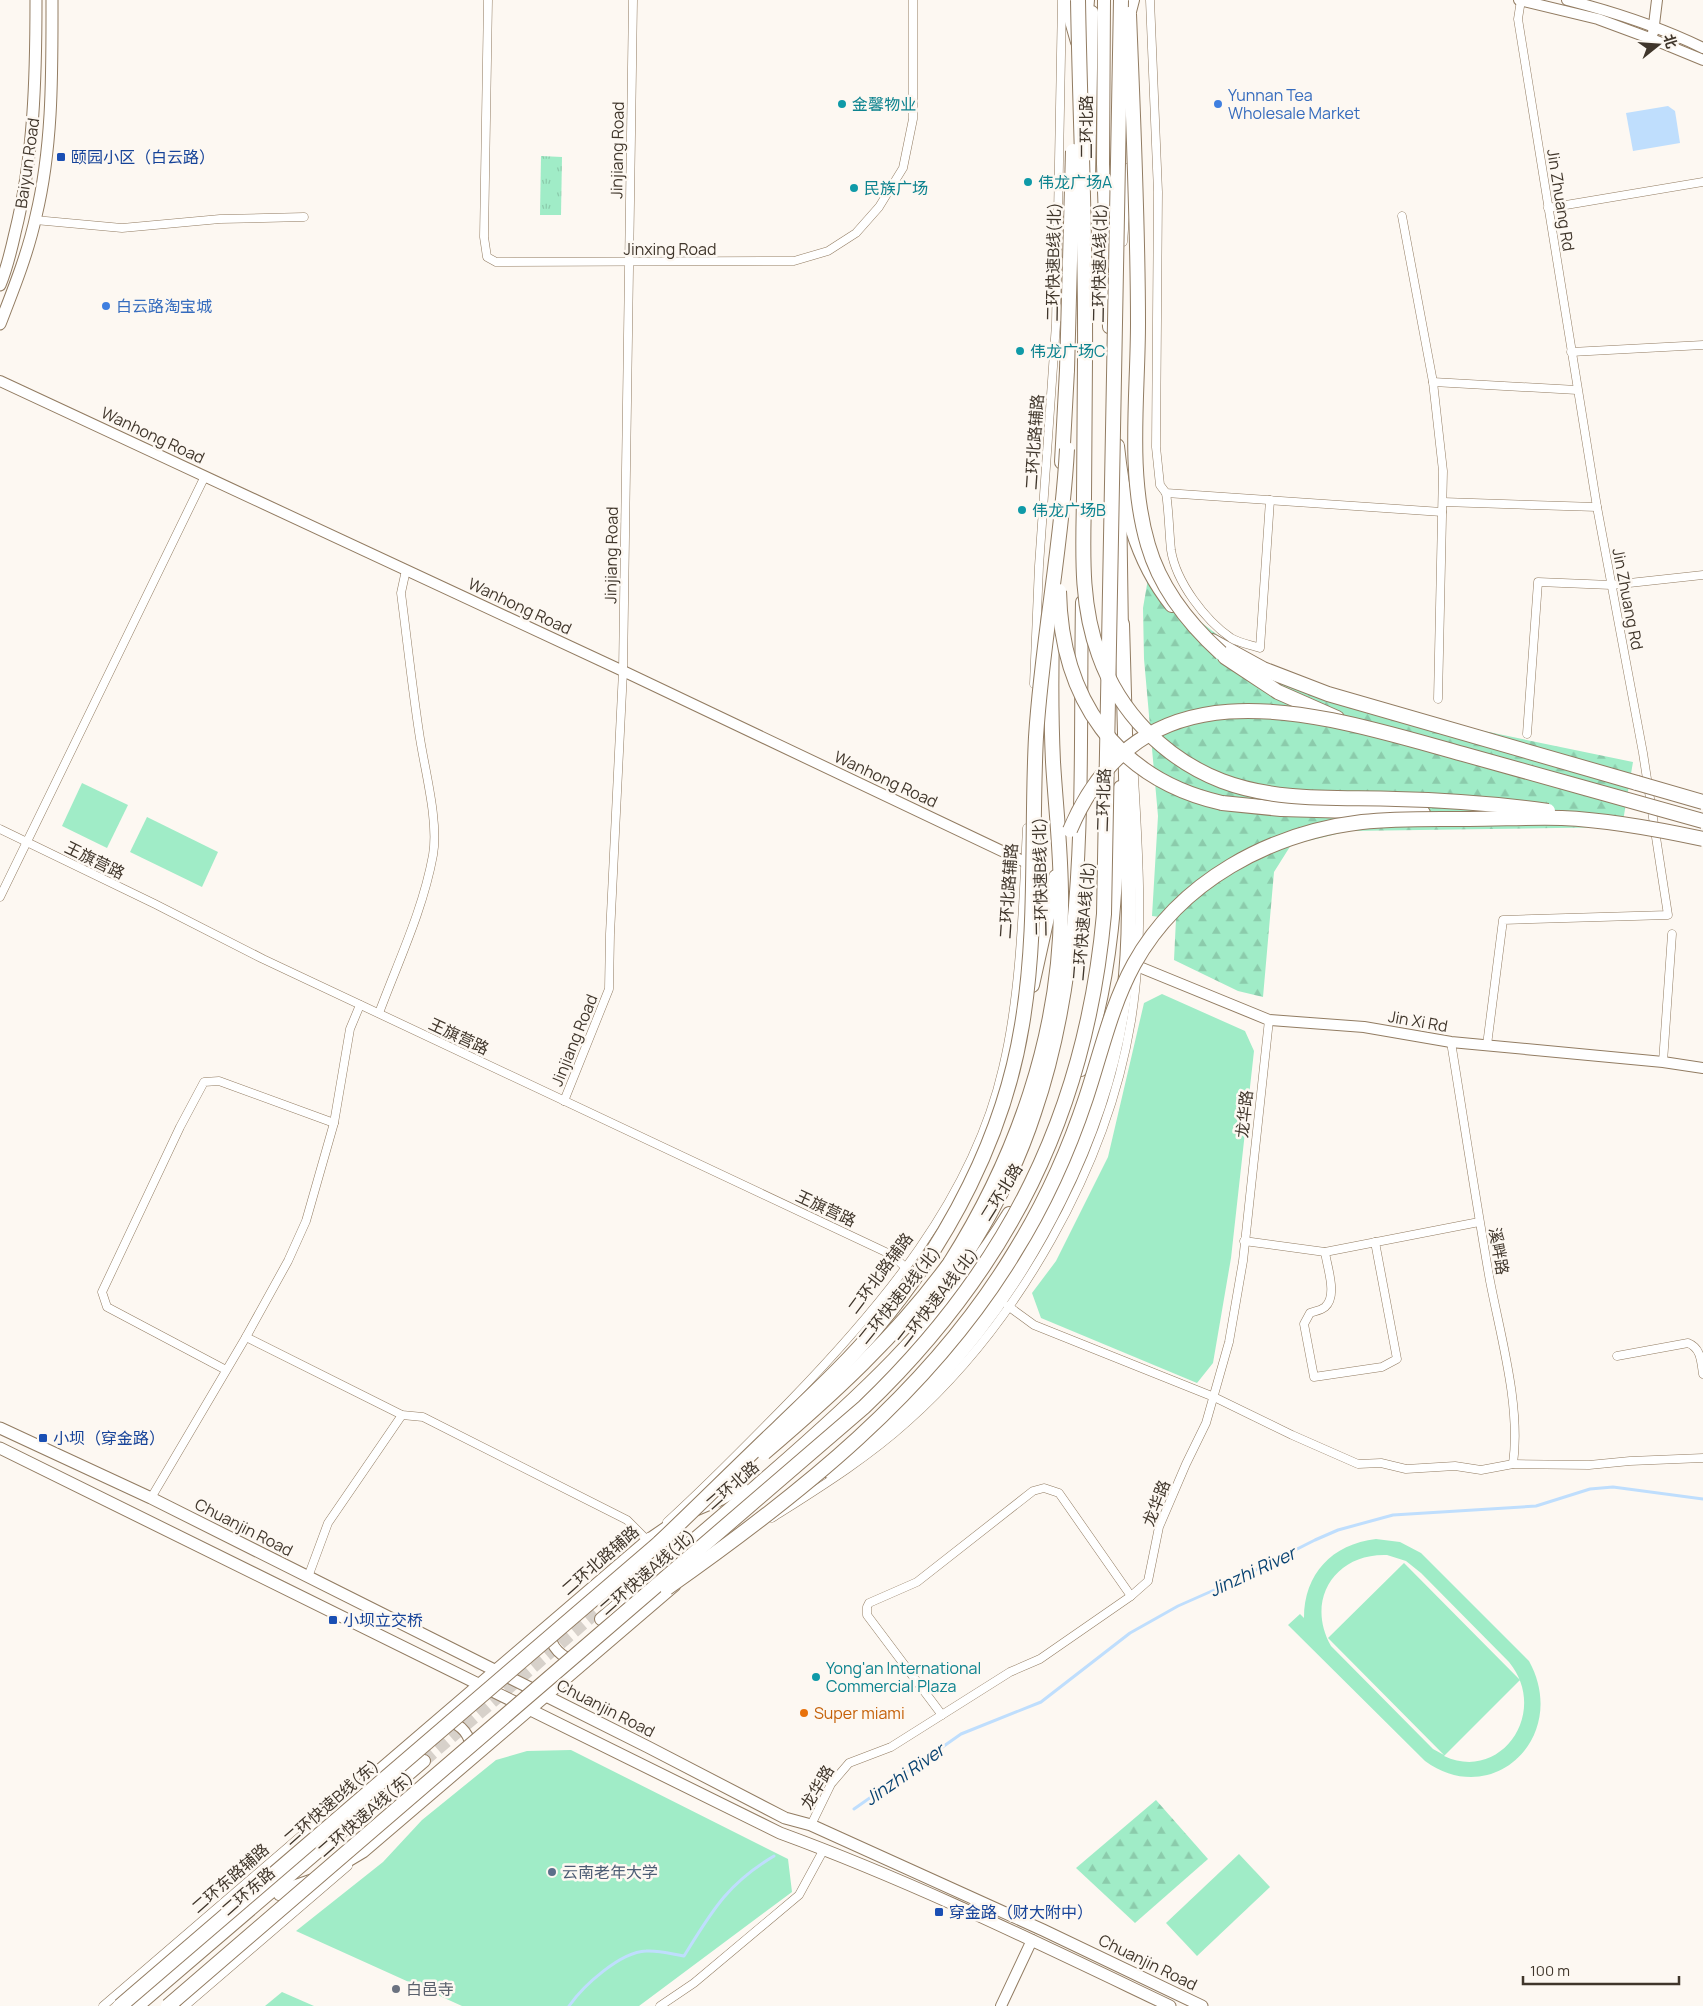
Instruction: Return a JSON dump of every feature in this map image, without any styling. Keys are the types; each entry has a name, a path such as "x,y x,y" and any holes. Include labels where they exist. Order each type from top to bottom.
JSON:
{"highway":[{"path":"1077,0 1085,319 1083,573 1086,604 1095,645 1107,676 1123,703 1146,731 1182,760 1211,776 1252,790 1301,796 1434,800 1502,805 1586,817 1694,837"},
{"name":"二环快速B线(北)","path":"562,1620 843,1384 892,1334 921,1300 957,1251 995,1184 1014,1142 1036,1074 1052,1004 1061,920 1060,859 1052,738 1051,660 1070,302 1077,0"},
{"path":"1087,0 1082,59 1091,104 1059,573 1061,618 1067,657 1075,682 1086,705 1103,732 1124,754 1159,780 1200,797 1257,807 1550,818 1614,823 1694,837"},
{"name":"二环快速A线(北)","path":"588,1653 882,1390 931,1338 973,1283 1011,1223 1044,1155 1070,1088 1086,1030 1096,980 1106,868 1120,0"},
{"path":"1128,0 1137,262 1138,476 1141,513 1153,560 1167,589 1188,618 1210,643 1237,666 1266,686 1304,705 1386,733 1703,820"},
{"path":"1114,402 1123,488 1138,548 1160,591 1186,620 1212,641 1262,669 1328,694 1703,802"},
{"path":"1018,1045 1028,983 1031,938 1037,720 1062,520"},
{"path":"588,1653 773,1510 894,1421 937,1380 979,1328 1025,1259 1061,1192 1091,1121 1113,1053 1124,994 1129,923 1122,624"},
{"path":"653,1542 833,1376 868,1338 902,1295 943,1234 976,1172 1000,1109 1018,1045 1052,892 1070,830 1096,780 1121,754 1167,727 1197,716 1226,711 1256,710 1289,713 1386,733"},
{"path":"773,1510 894,1403 944,1350 988,1293 1027,1232 1061,1163 1085,1102 1113,1010 1129,974 1156,930 1184,900 1218,874 1255,852 1294,837 1328,828 1390,820 1550,818"},
{"name":"二环快速B线(东)","path":"120,2006 562,1620"},
{"name":"二环快速A线(东)","path":"168,2006 588,1653"}],"main road":[{"name":"Baiyun Road","path":"0,285 21,210 31,145 36,74 36,0"},
{"name":"Baiyun Road","path":"0,324 27,250 35,220 48,148 52,83 52,0"},
{"path":"1070,0 1070,20 1082,59"},
{"name":"二环北路","path":"745,1490 868,1376 916,1325 954,1275 980,1234 1009,1178 1035,1113 1054,1046 1067,976 1077,862 1092,0"},
{"name":"二环北路","path":"599,1616 745,1490 862,1393 937,1312 1007,1216 1043,1154 1071,1096 1099,1015 1111,945 1119,819 1122,624 1121,519 1104,223 1091,104 1104,0"},
{"path":"1091,104 1106,80 1133,0"},
{"name":"Chuanjin Road","path":"0,1428 151,1498 785,1818 811,1825 1034,1926 1202,2006"},
{"name":"Chuanjin Road","path":"0,1448 780,1833 863,1864 1032,1940 1170,2006"},
{"name":"二环东路","path":"138,2006 426,1764"},
{"name":"二环东路","path":"150,2006 276,1892"}],"street":[{"name":"Jinxing Road","path":"488,0 484,236 487,257 496,262 629,263 794,261 828,251 856,233 880,207 904,168 913,119 913,0"},
{"name":"Jinjiang Road","path":"564,1101 609,989 623,671 633,0"},
{"name":"二环北路辅路","path":"653,1542 812,1378 873,1312 906,1268 936,1221 966,1166 998,1087 1007,1049 1013,1006 1025,862 1039,566 1056,332 1062,0"},
{"path":"1114,402 1114,342 1132,124 1133,0"},
{"path":"1150,0 1158,192 1156,447 1160,485 1166,493 1171,551 1178,571 1189,592 1211,620 1232,638 1260,648 1270,500"},
{"path":"1520,0 1598,19 1652,38 1703,60"},
{"name":"Jin Zhuang Rd","path":"1487,1045 1503,920 1668,915 1643,753 1577,390 1518,19 1520,0"},
{"path":"1567,0 1602,9 1654,27 1703,48"},
{"path":"1652,38 1657,0"},
{"path":"1548,208 1703,184"},
{"path":"1402,216 1433,382 1443,471 1438,699"},
{"path":"35,220 122,228 220,219 304,217"},
{"path":"1571,352 1703,345"},
{"name":"Wanhong Road","path":"0,381 623,671 1025,862"},
{"path":"1433,382 1577,390"},
{"path":"0,897 205,476"},
{"path":"1166,493 1442,512"},
{"path":"1442,502 1597,507"},
{"path":"379,1013 414,921 433,854 434,832 418,731 401,593 406,570"},
{"path":"1527,734 1538,582 1611,585 1703,575"},
{"path":"185,2006 546,1696 588,1653 723,1549 840,1474 885,1440 955,1374 1008,1306 1061,1220 1099,1137 1125,1050 1137,966 1138,900 1136,804 1122,624"},
{"name":"王旗营路","path":"0,829 360,1005 892,1255 906,1268"},
{"path":"1663,1062 1672,934"},
{"name":"Jin Xi Rd","path":"1137,966 1269,1020 1364,1026 1451,1042 1663,1062 1703,1068"},
{"path":"151,1498 246,1337 288,1261 306,1221 334,1123 350,1028 360,1005"},
{"name":"龙华路","path":"811,1825 831,1784 849,1763 891,1747 1010,1672 1040,1659 1131,1596 1148,1581 1159,1527 1206,1423 1229,1342 1244,1242 1269,1020"},
{"name":"溪畔路","path":"1451,1042 1479,1222 1514,1411 1516,1446 1513,1464"},
{"path":"226,1370 107,1307 102,1292 180,1127 204,1082 219,1081 334,1123"},
{"path":"1244,1242 1325,1252 1479,1222"},
{"path":"1325,1252 1331,1290 1330,1300 1323,1308 1307,1316 1304,1324 1314,1378 1382,1367 1397,1358 1375,1242"},
{"path":"1008,1306 1034,1325 1214,1397 1292,1436 1358,1464 1381,1463 1406,1469 1455,1466 1481,1470 1513,1464 1589,1465 1703,1458"},
{"path":"246,1337 402,1415 423,1417 626,1520 653,1542 676,1520 745,1490"},
{"path":"1617,1356 1688,1343 1694,1345 1699,1354 1703,1374"},
{"path":"308,1577 328,1523 402,1415"},
{"path":"942,1715 867,1616 866,1607 917,1582 1033,1491 1044,1488 1059,1493 1131,1596"},
{"path":"680,1581 705,1554 745,1490"},
{"path":"562,1620 550,1630 551,1640 556,1649 573,1660 583,1661 588,1653"},
{"name":"二环东路辅路","path":"103,2006 495,1670 562,1620"},
{"path":"429,1726 440,1721 450,1721 459,1725 466,1733 471,1743 471,1753 463,1767"},
{"path":"276,1892 315,1829 339,1804"},
{"path":"276,1892 342,1866 372,1845"},
{"path":"660,2006 709,1971 798,1895 824,1849"},
{"path":"1001,2006 1032,1940"}],"green space":[{"path":"541,156 562,157 561,215 540,215"},
{"path":"1150,567 1197,619 1252,662 1334,700 1633,762 1622,827 1349,831 1291,845 1274,872 1263,997 1238,991 1174,960 1176,919 1152,916 1158,816 1144,659 1143,608"},
{"path":"82,783 128,805 107,848 62,826"},
{"path":"147,817 218,852 202,887 130,852"},
{"path":"1162,994 1245,1031 1254,1051 1231,1258 1213,1363 1197,1383 1041,1318 1032,1293 1056,1261 1108,1157 1144,1003"},
{"path":"1376,1539 1400,1542 1421,1553 1529,1661 1539,1689 1540,1715 1532,1738 1518,1758 1499,1771 1476,1777 1451,1774 1425,1761 1288,1625 1300,1614 1304,1618 1305,1602 1309,1588 1315,1575 1324,1564 1346,1547","holes":["1387,1555 1406,1561 1421,1573 1509,1662 1519,1679 1404,1563 1328,1638 1444,1755 1433,1749 1331,1646 1324,1629 1321,1612 1324,1596 1330,1582 1340,1571 1353,1562 1369,1556","1520,1680 1524,1702 1521,1721 1513,1738 1500,1751 1484,1760 1465,1762 1444,1756"]},
{"path":"571,1750 788,1859 792,1892 639,2006 462,2006 296,1931 383,1862 422,1820 496,1760 527,1751"},
{"path":"1156,1800 1208,1859 1135,1923 1076,1868"},
{"path":"1239,1854 1270,1887 1197,1956 1166,1923"},
{"path":"282,1992 314,2006 265,2006"}],"water":[{"path":"1668,106 1675,111 1680,143 1633,151 1626,113"}],"waterway":[{"name":"Jinzhi River","path":"854,1809 961,1734 1041,1702 1130,1633 1178,1606 1230,1583 1338,1530 1393,1515 1536,1506 1590,1489 1613,1487 1703,1499"},
{"name":"Jinzhi River","path":"569,2006 583,1989 603,1971 625,1957 646,1951 684,1956 712,1912 732,1888 758,1866 774,1856"}],"tunnel":[{"path":"424,1761 596,1613"}],"place":[{"name":"金馨物业","path":"842,104"},
{"name":"Yunnan Tea Wholesale Market","path":"1218,104"},
{"name":"颐园小区（白云路）","path":"61,157"},
{"name":"伟龙广场A","path":"1028,182"},
{"name":"民族广场","path":"854,188"},
{"name":"白云路淘宝城","path":"106,306"},
{"name":"伟龙广场C","path":"1020,351"},
{"name":"伟龙广场B","path":"1022,510"},
{"name":"小坝（穿金路）","path":"43,1438"},
{"name":"小坝立交桥","path":"333,1620"},
{"name":"Yong'an International Commercial Plaza","path":"816,1677"},
{"name":"Super miami","path":"804,1713"},
{"name":"云南老年大学","path":"552,1872"},
{"name":"穿金路（财大附中）","path":"939,1912"},
{"name":"白邑寺","path":"396,1989"}]}
